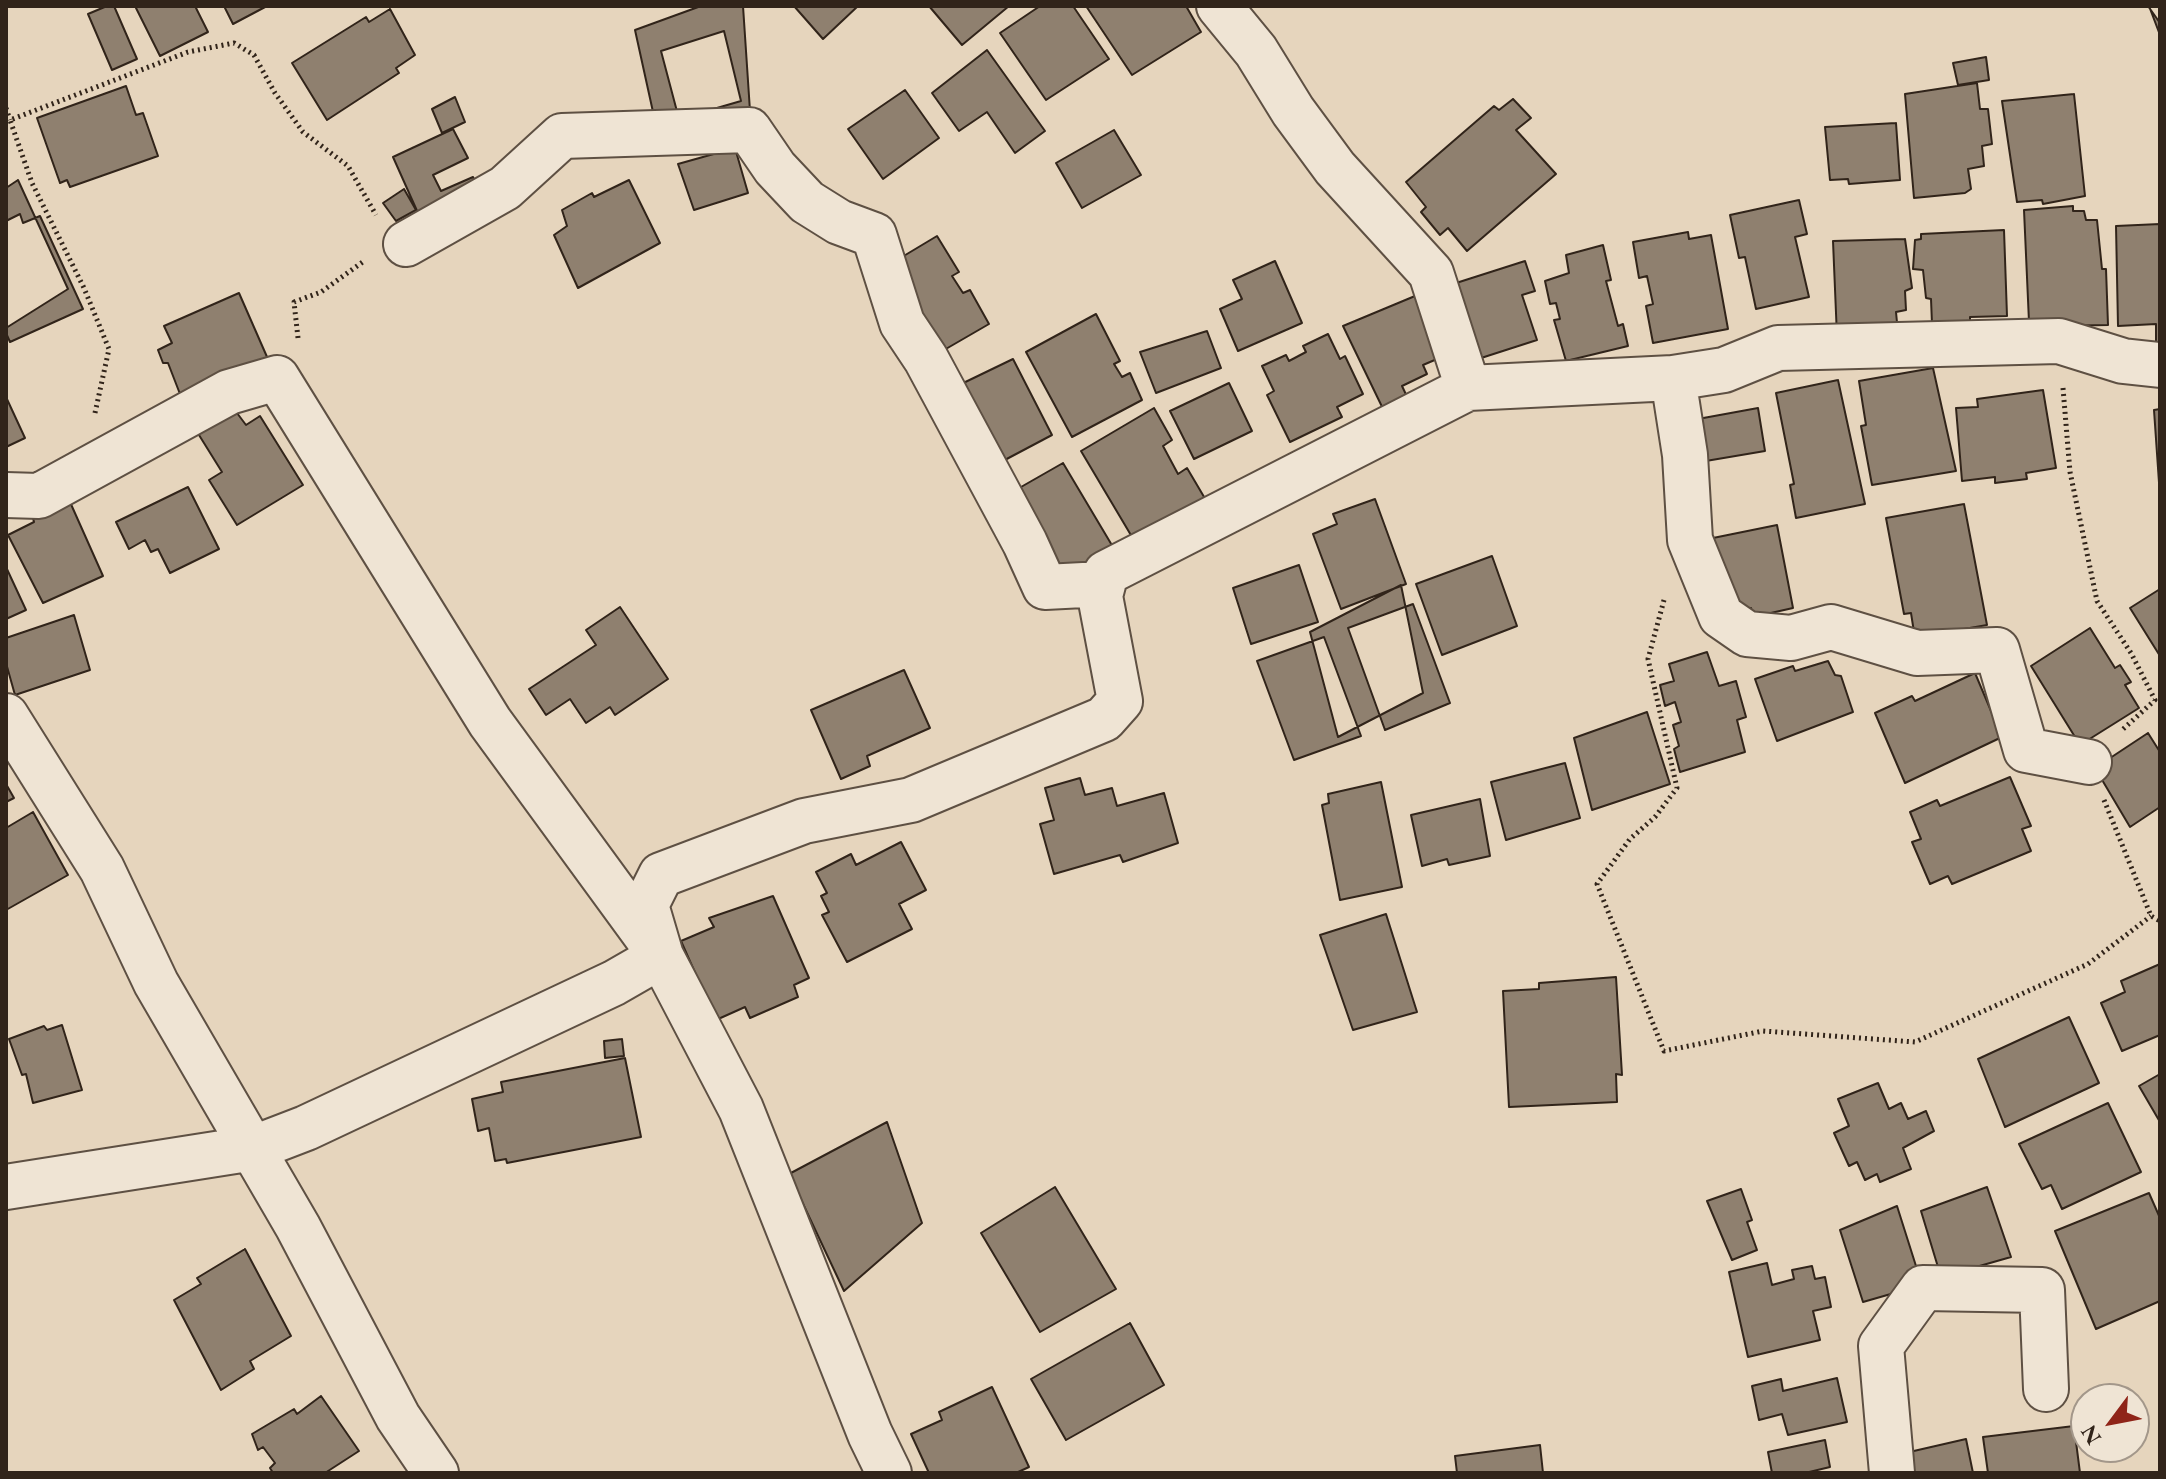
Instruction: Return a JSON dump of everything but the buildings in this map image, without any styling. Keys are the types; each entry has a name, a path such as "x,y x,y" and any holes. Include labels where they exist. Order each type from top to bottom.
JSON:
{"street":[{"path":"1219,6 1256,51 1293,111 1335,168 1431,273 1468,388"},
{"path":"406,244 505,188 562,136 749,130 775,168 807,202 839,222 874,235 902,323 926,359 1025,543 1045,587 1103,584"},
{"path":"661,956 646,905 661,875 804,821 911,800 1104,719 1120,701 1100,596 1106,573 1468,388 1673,378 1724,370 1778,348 2059,341 2123,361 2160,365"},
{"path":"6,495 39,496 229,392 277,378 490,722 661,956 741,1109 870,1434 889,1473"},
{"path":"1673,378 1685,455 1690,540 1721,616 1747,634 1791,638 1831,627 1917,653 1997,650 2026,750 2089,762"},
{"path":"6,716 102,869 156,983 254,1148 398,1417 436,1473"},
{"path":"6,1187 254,1148 306,1128 614,983 661,956"},
{"path":"1892,1473 1881,1346 1923,1288 2042,1290 2046,1389"}],"path":[{"path":"10,120 188,52 234,43 254,55 275,93 303,132 348,166 375,214 406,244 361,263 321,292 294,302 298,342 277,378"},
{"path":"6,108 32,183 84,288 109,349 96,411 79,443 82,470"},
{"path":"2059,341 2070,472 2097,601 2131,653 2155,700 2089,762 2151,916 2160,921"},
{"path":"1690,540 1669,582 1648,659 1677,788 1655,817 1630,839 1597,884 1664,1051 1763,1031 1915,1042 2088,964 2151,916"}]}
